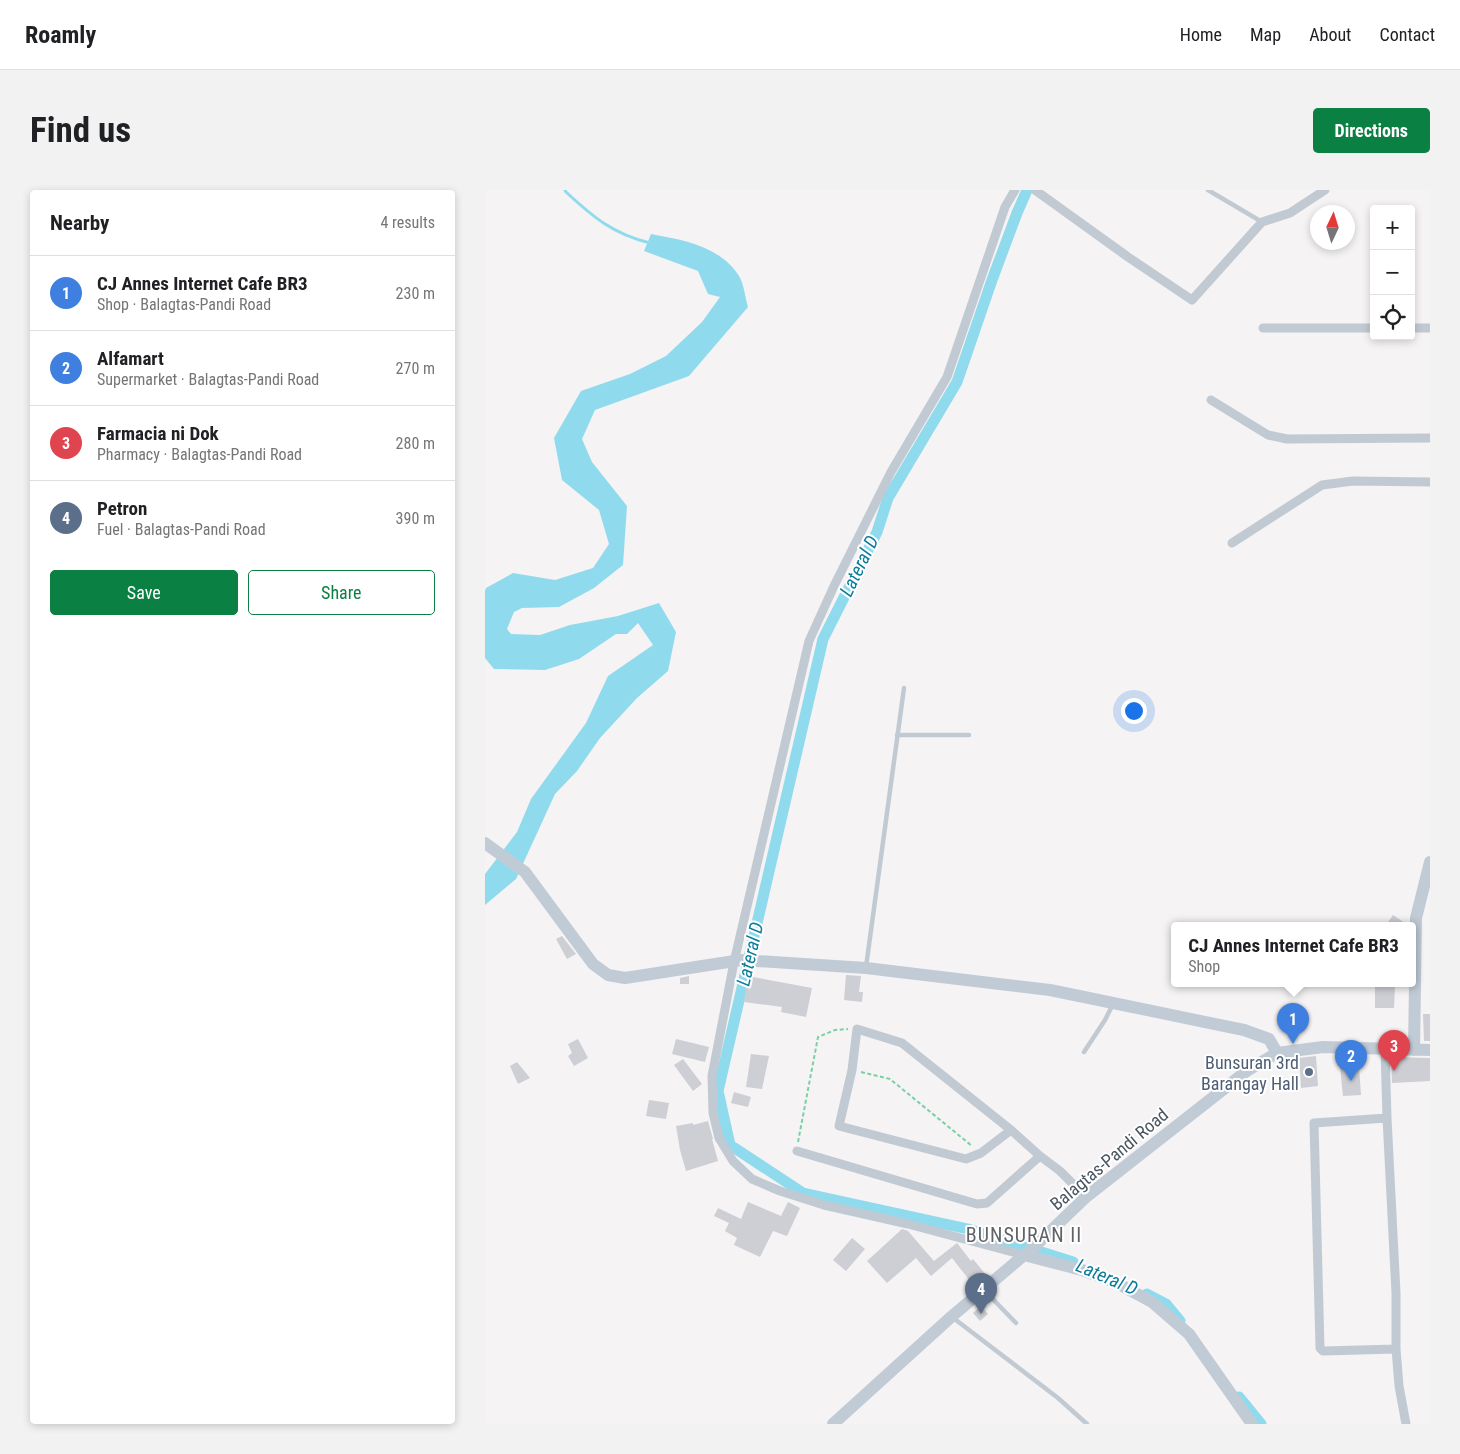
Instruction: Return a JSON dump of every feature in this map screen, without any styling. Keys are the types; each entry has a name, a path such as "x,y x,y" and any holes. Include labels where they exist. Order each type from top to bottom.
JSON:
{"street":[{"path":"1015,190 1005,207 947,378 891,472 834,586 809,641 743,961 712,1076 713,1113 719,1138 733,1161 752,1179 789,1194 824,1205 934,1231 1029,1250 1113,1281 1152,1302 1189,1334 1252,1424"},
{"path":"1035,190 1128,257 1192,300 1262,222 1290,213 1325,190"},
{"path":"1263,328 1370,328"},
{"path":"1415,328 1430,328"},
{"path":"1211,400 1268,435 1287,439 1430,438"},
{"path":"1232,543 1322,485 1353,481 1430,482"},
{"path":"490,846 525,872 593,964 608,975 625,978 743,961 866,968 1049,990 1114,1003 1244,1030 1269,1039 1277,1053"},
{"path":"1416,922 1422,889 1430,862"},
{"path":"1414,1050 1415,987"},
{"path":"1011,1130 981,1153 966,1159 839,1126 852,1070 857,1029 902,1043 1011,1130 1060,1171 1086,1197"},
{"name":"Balagtas-Pandi Road","path":"833,1424 1086,1197 1248,1070 1277,1053 1323,1047 1430,1050"},
{"path":"1385,1049 1396,1293 1396,1349 1405,1424"},
{"path":"1387,1118 1314,1123 1318,1332 1320,1348 1323,1351 1396,1349"},
{"path":"797,1151 977,1204 987,1203 1040,1156"}],"lane":[{"path":"1208,190 1262,222"},
{"path":"866,968 904,688"},
{"path":"897,736 969,735"},
{"path":"1084,1052 1114,1003"},
{"path":"983,1289 1016,1322"},
{"path":"951,1317 1058,1398 1087,1424"}],"path":[{"path":"797,1151 818,1037 835,1030 857,1029"},
{"path":"852,1070 890,1079 981,1153"}],"water":[{"path":"651,234 700,246 722,258 741,279 748,307 689,376 595,410 582,439 592,462 627,506 623,565 594,588 559,607 522,608 514,612 507,629 511,634 540,635 570,625 618,616 659,603 676,632 668,671 637,698 600,738 577,771 555,794 516,879 485,905 485,874 517,832 531,799 586,723 608,676 653,645 638,623 627,634 616,634 579,659 545,670 494,669 485,658 486,588 513,573 555,580 593,568 609,544 599,510 562,480 554,438 581,391 630,374 666,356 702,322 720,297 708,294 698,271 644,251"}],"building":[{"path":"1393,915 1404,922 1388,922"},
{"path":"562,936 576,954 567,959 556,939"},
{"path":"846,975 861,976 859,992 863,992 862,1002 844,1000"},
{"path":"689,976 689,984 680,984 680,978"},
{"path":"748,976 812,988 806,1017 781,1012 782,1007 744,1002"},
{"path":"1375,987 1395,987 1394,1008 1375,1008"},
{"path":"1423,1014 1430,1014 1430,1041 1424,1041"},
{"path":"578,1039 588,1058 574,1066 568,1056 572,1053 568,1044"},
{"path":"676,1039 709,1047 705,1062 672,1054"},
{"path":"751,1054 769,1056 762,1089 746,1087"},
{"name":"Bunsuran 3rd Barangay Hall","path":"1316,1056 1318,1086 1301,1088 1299,1058"},
{"path":"1391,1057 1430,1058 1430,1081 1392,1083"},
{"path":"683,1059 702,1084 693,1091 674,1065"},
{"path":"517,1062 530,1078 518,1084 510,1066"},
{"path":"1359,1066 1361,1095 1343,1096 1340,1067"},
{"path":"734,1092 751,1097 748,1107 731,1103"},
{"path":"649,1100 669,1103 666,1119 646,1116"},
{"path":"708,1121 718,1161 686,1171 676,1126 693,1123 693,1125"},
{"path":"748,1202 781,1216 788,1202 800,1208 787,1236 773,1231 760,1257 734,1245 737,1238 725,1231 729,1223 714,1216 718,1208 741,1219"},
{"path":"902,1229 908,1231 934,1261 957,1243 971,1261 973,1259 987,1276 974,1286 952,1258 931,1276 916,1258 887,1283 867,1261"},
{"path":"852,1238 865,1249 846,1271 833,1260"},
{"path":"981,1306 988,1314 980,1321 973,1313"}],"waterway":[{"path":"565,190 604,224 625,235 650,243"},
{"name":"Lateral D","path":"1027,190 992,280 957,382 888,498 877,532 823,639 718,1091 730,1145 803,1193 968,1229 1073,1262"},
{"name":"Lateral D","path":"1147,1294 1166,1304 1180,1321"},
{"name":"Lateral D","path":"1239,1397 1261,1424"}],"place":[{"name":"CJ Annes Internet Cafe BR3","path":"1293,1044"},
{"name":"Farmacia ni Dok","path":"1394,1071"},
{"name":"Bunsuran 3rd Barangay Hall","path":"1309,1072"},
{"name":"Alfamart","path":"1351,1081"},
{"name":"Petron","path":"981,1314"}],"district":[{"name":"BUNSURAN II","path":"1024,1235"}]}
